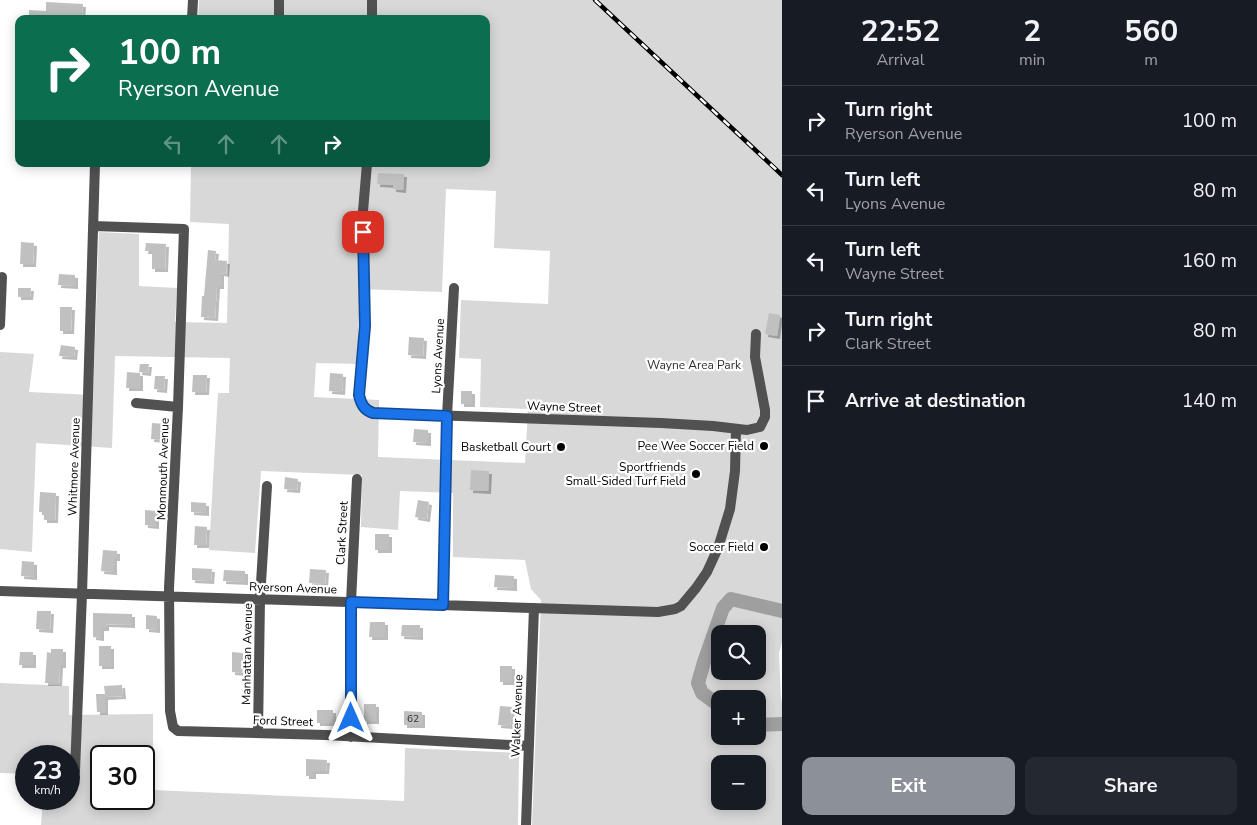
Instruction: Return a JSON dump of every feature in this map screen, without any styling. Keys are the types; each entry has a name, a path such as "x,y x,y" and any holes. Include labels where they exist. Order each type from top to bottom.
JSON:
{"street":[{"path":"192,15 193,0"},
{"path":"279,0 279,15"},
{"path":"372,0 372,15"},
{"name":"Whitmore Avenue","path":"76,745 95,167"},
{"name":"Wayne Street","path":"368,167 363,238 365,326 359,395 361,402 368,411 373,413 713,426 747,430 760,427 765,417 755,357 756,334"},
{"name":"Monmouth Avenue","path":"93,226 184,228 169,597 170,711"},
{"path":"0,325 2,276"},
{"name":"Lyons Avenue","path":"443,605 447,416 454,288"},
{"path":"136,403 178,407"},
{"name":"Ryerson Avenue","path":"0,591 658,612 675,609 681,606 696,588 707,572 718,548 730,509 733,492 736,429"},
{"name":"Clark Street","path":"351,737 351,602 357,479"},
{"name":"Manhattan Avenue","path":"258,733 260,599 267,486"},
{"name":"Walker Avenue","path":"526,825 534,608"},
{"name":"Ford Street","path":"170,711 173,727 178,731 528,746"}],"green space":[{"name":"Wayne Area Park","path":"199,0 782,0 782,642 779,653 782,702 782,825 532,825 541,600 531,589 525,560 453,557 453,493 400,491 398,530 361,527 362,475 261,471 255,553 209,550 218,393 229,393 230,358 115,356 112,448 36,443 32,552 0,549 0,352 34,354 29,392 93,395 99,232 139,234 139,286 177,288 175,322 227,323 229,224 190,222 191,167 490,167 490,15 198,15","holes":["446,189 496,191 494,248 550,251 548,304 461,300 459,358 481,359 480,407 528,409 525,463 378,457 379,400 314,397 316,363 357,364 360,289 442,292"]},
{"path":"0,683 69,686 69,715 153,714 153,745 90,745 90,810 155,810 155,790 404,801 405,748 519,753 518,825 41,825 42,810 80,810 80,745 15,745 15,774 0,773"}],"building":[{"path":"46,2 83,4 82,15 29,15 29,10 46,11"},
{"path":"378,173 404,174 403,190 393,189 393,185 377,184"},
{"path":"21,242 34,243 33,264 20,264"},
{"path":"146,243 166,244 165,269 152,269 152,251 145,251"},
{"path":"208,250 216,251 215,260 227,261 226,274 221,273 221,286 217,286 215,318 201,317"},
{"path":"59,274 75,275 75,286 58,285"},
{"path":"18,288 31,288 30,297 18,297"},
{"path":"60,307 72,307 71,331 60,331"},
{"path":"769,313 780,315 777,336 765,334"},
{"path":"409,337 424,338 423,356 408,355"},
{"path":"61,345 75,347 74,357 59,356"},
{"path":"140,364 149,364 148,373 139,372"},
{"path":"127,372 140,373 140,388 126,388"},
{"path":"330,373 343,374 342,392 329,391"},
{"path":"193,375 207,375 206,392 192,392"},
{"path":"155,376 165,376 164,390 154,389"},
{"path":"461,391 472,391 472,404 461,404"},
{"path":"152,423 165,424 164,440 151,439"},
{"path":"414,429 428,430 428,443 413,442"},
{"path":"471,470 489,471 488,491 470,490"},
{"path":"285,477 298,479 297,490 284,489"},
{"path":"40,492 56,493 55,520 44,520 44,512 39,512"},
{"path":"418,500 429,502 427,519 415,517"},
{"path":"191,502 206,503 206,513 191,512"},
{"path":"145,510 156,511 156,526 145,525"},
{"path":"195,526 207,527 206,545 194,545"},
{"path":"375,534 389,534 389,550 375,550"},
{"path":"103,550 117,551 117,558 114,558 114,572 101,571"},
{"path":"22,561 34,562 34,577 21,576"},
{"path":"192,568 212,569 211,581 192,580"},
{"path":"310,569 326,570 325,584 309,583"},
{"path":"224,570 245,571 245,582 223,581"},
{"path":"495,575 514,576 514,588 494,587"},
{"path":"37,611 51,611 50,630 36,629"},
{"path":"93,613 132,614 132,625 106,624 106,628 101,628 101,638 93,637"},
{"path":"146,615 157,616 157,630 146,629"},
{"path":"370,622 385,622 385,637 369,637"},
{"path":"402,625 420,625 420,637 401,636"},
{"path":"99,646 111,646 111,666 99,666"},
{"path":"51,649 63,649 63,665 60,665 59,683 45,683 47,652 51,653"},
{"path":"20,652 33,652 33,665 19,665"},
{"path":"232,652 243,653 243,673 232,672"},
{"path":"500,666 512,666 512,682 500,682"},
{"path":"122,685 123,696 105,697 105,712 97,712 96,694 105,694 104,686"},
{"path":"364,704 376,704 376,721 364,721"},
{"path":"500,706 512,707 510,726 498,725"},
{"path":"317,710 333,710 333,723 317,723"},
{"path":"404,711 422,712 422,725 404,725"},
{"path":"306,759 327,760 326,771 313,771 313,776 306,776"}],"waterway":[{"path":"711,700 702,693 698,683 723,608 731,599 782,611"},
{"path":"766,725 782,724"}],"railway":[{"path":"595,0 782,175"}],"place":[{"name":"Pee Wee Soccer Field","path":"764,446"},
{"name":"Basketball Court","path":"561,447"},
{"name":"Sportfriends Small-Sided Turf Field","path":"696,474"},
{"name":"Soccer Field","path":"764,547"}],"route":[{"path":"351,718 351,602 443,605 447,416 373,413 368,411 361,402 359,395 365,326 363,232"}]}
